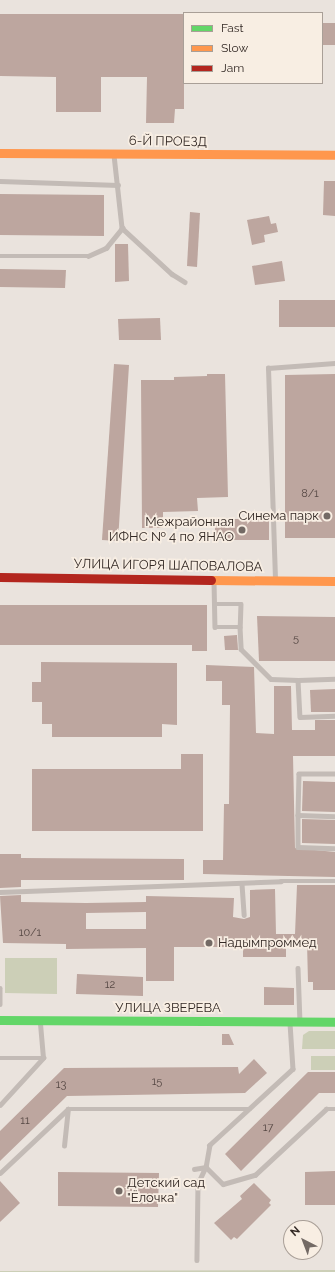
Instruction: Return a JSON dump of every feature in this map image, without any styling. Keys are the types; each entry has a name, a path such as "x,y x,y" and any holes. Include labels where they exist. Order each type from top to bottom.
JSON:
{"street":[{"name":"6-Й ПРОЕЗД","path":"0,153 114,155 335,155"},
{"name":"УЛИЦА ИГОРЯ ШАПОВАЛОВА","path":"0,577 335,581"},
{"name":"УЛИЦА ЗВЕРЕВА","path":"0,1020 335,1022"}],"lane":[{"path":"114,155 122,228 172,274 185,282"},
{"path":"0,181 118,185"},
{"path":"0,256 88,256 106,248 122,228"},
{"path":"275,580 268,368 335,362"},
{"path":"214,579 215,627 240,627"},
{"path":"214,604 241,604 241,649 271,679 335,679"},
{"path":"298,680 300,717 335,716"},
{"path":"335,774 299,774 298,815 298,847 335,848"},
{"path":"298,815 335,816"},
{"path":"0,892 335,881"},
{"path":"242,884 244,915"},
{"path":"298,968 300,1022"},
{"path":"0,988 0,1004"},
{"path":"0,1105 43,1058 40,1020"},
{"path":"197,1260 198,1184 206,1167 210,1145 293,1069 290,1022"},
{"path":"0,1058 43,1058"},
{"path":"0,1173 68,1109 250,1109"},
{"path":"64,1146 68,1109"},
{"path":"206,1167 223,1184 255,1175 326,1109 335,1109"},
{"path":"194,1169 206,1167"}],"green space":[{"path":"5,958 57,958 57,994 5,993"},
{"path":"309,1031 335,1031 335,1049 302,1049 303,1035"},
{"path":"311,1056 335,1056 335,1070 311,1070"},
{"path":"335,1270 335,1272 0,1272 0,1271"}],"building":[{"path":"0,14 183,14 184,109 175,109 174,123 146,123 147,77 101,77 101,112 56,112 56,77 0,76"},
{"path":"323,23 335,23 335,45 323,45"},
{"path":"324,181 335,181 335,216 323,215"},
{"path":"0,194 104,195 104,236 0,235"},
{"path":"190,212 200,213 197,267 187,266"},
{"path":"269,216 271,224 276,223 278,232 264,235 265,242 252,245 247,220"},
{"path":"115,244 128,244 129,281 115,282"},
{"path":"282,261 285,281 255,285 252,266"},
{"path":"0,269 66,270 65,288 0,287"},
{"path":"279,300 335,300 335,327 279,327"},
{"path":"160,318 161,340 119,340 118,319"},
{"path":"114,364 129,365 118,541 102,540"},
{"path":"207,374 225,374 228,497 197,498 198,511 163,512 163,528 142,528 141,380 174,380 174,377 207,376"},
{"path":"335,374 335,538 285,538 285,375"},
{"name":"Межрайонная ИФНС № 4 по ЯНАО","path":"215,519 269,519 269,540 215,540"},
{"path":"0,605 207,605 207,651 192,651 192,645 0,645"},
{"path":"257,616 335,617 335,661 259,661"},
{"path":"237,635 238,650 225,650 224,636"},
{"path":"41,662 177,663 177,725 162,724 162,737 52,737 52,724 42,724 42,702 32,702 32,682 41,682"},
{"path":"206,665 254,667 256,733 274,734 274,686 291,686 292,730 315,730 315,720 335,720 335,756 293,756 295,848 335,852 335,877 203,874 203,860 223,860 224,804 229,804 230,705 222,705 222,681 206,681"},
{"path":"335,689 335,712 311,712 310,690"},
{"path":"181,754 203,754 203,831 32,831 32,769 181,769"},
{"path":"303,781 335,782 335,812 302,811"},
{"path":"302,819 335,820 335,844 302,843"},
{"path":"0,854 21,854 21,858 184,859 184,880 21,880 21,887 0,888"},
{"path":"297,885 335,885 335,990 313,990 313,982 308,982 307,943 286,942 286,957 243,957 243,947 174,947 174,981 146,981 146,948 66,949 66,944 3,943 0,896 21,895 21,902 86,903 146,902 146,896 234,898 233,917 244,919 250,917 250,890 275,889 276,934 295,934","holes":["146,912 146,929 86,929 86,913"]},
{"path":"77,974 143,977 143,996 76,994"},
{"path":"264,987 294,988 294,1005 264,1005"},
{"path":"222,1034 229,1034 234,1045 222,1045"},
{"path":"254,1059 267,1073 245,1093 67,1096 0,1161 0,1131 64,1068 238,1067 239,1074"},
{"path":"308,1072 335,1072 335,1093 319,1093 241,1171 225,1154"},
{"path":"335,1171 335,1205 305,1205 305,1172"},
{"path":"58,1172 159,1173 158,1207 58,1206"},
{"path":"0,1181 20,1203 0,1222"},
{"path":"254,1183 271,1200 269,1203 271,1205 237,1239 234,1237 231,1240 214,1223 242,1199 240,1196"}],"traffic: fast":[{"path":"0,1020 335,1022"}],"traffic: slow":[{"path":"0,153 335,155"},
{"path":"211,580 335,581"}],"traffic: jam":[{"path":"0,577 211,580"}],"place":[{"name":"Синема парк","path":"327,516"},
{"name":"Межрайонная ИФНС № 4 по ЯНАО","path":"242,530"},
{"name":"Надымпроммед","path":"209,943"},
{"name":"Детский сад \"Ёлочка\"","path":"119,1191"}]}
